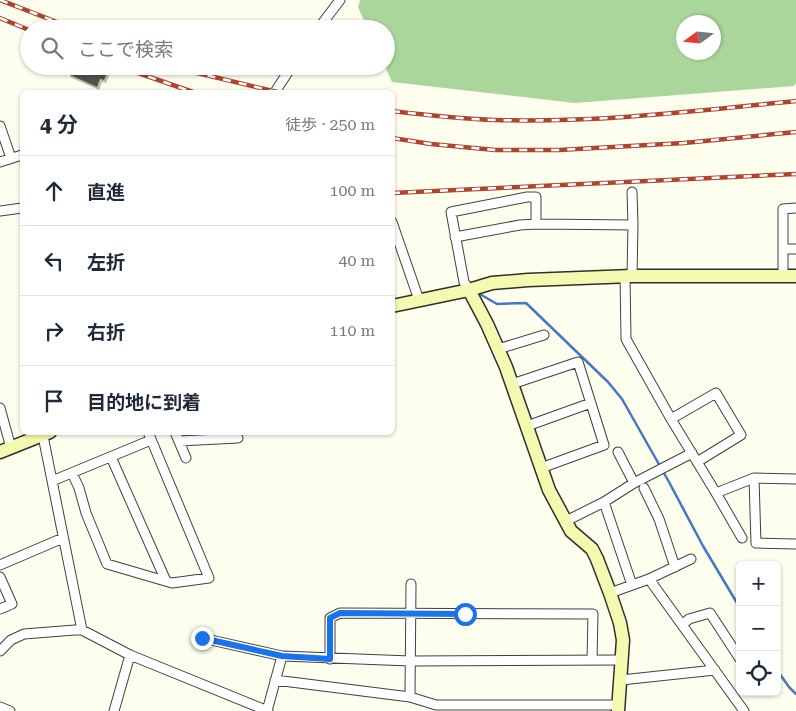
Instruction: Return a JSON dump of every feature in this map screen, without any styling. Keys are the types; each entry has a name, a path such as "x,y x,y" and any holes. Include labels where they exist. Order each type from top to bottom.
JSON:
{"street":[{"path":"325,20 340,0"},
{"path":"276,90 286,75"},
{"path":"0,126 11,158"},
{"path":"0,162 20,156"},
{"path":"632,192 633,225 628,276 626,339 742,538"},
{"path":"276,680 410,697 436,705 503,708 618,708 624,640 620,622 592,549 571,531 549,490 498,349 487,324 464,282 451,212 527,197 536,197 536,224"},
{"path":"0,211 20,208"},
{"path":"395,305 469,290 492,283 528,280 628,276 790,276 783,249 783,209 796,208"},
{"path":"455,237 520,225 633,225"},
{"path":"396,241 419,300"},
{"path":"783,249 796,248"},
{"path":"498,349 544,335"},
{"path":"512,384 578,362 604,445 541,468"},
{"path":"671,419 716,392 741,435 697,462"},
{"path":"527,426 591,403"},
{"path":"0,408 6,450 44,435"},
{"path":"46,435 52,481 82,630"},
{"path":"52,481 111,457 149,436 209,578 172,583 107,564 72,473"},
{"path":"186,458 177,437 238,438"},
{"path":"618,452 634,482"},
{"path":"566,521 604,502 634,482 692,453"},
{"path":"111,457 166,581"},
{"path":"716,493 754,478 796,479"},
{"path":"754,478 756,542 796,544"},
{"path":"644,488 659,519 675,567"},
{"path":"604,502 632,585"},
{"path":"0,565 63,538"},
{"path":"610,593 649,579 691,559"},
{"path":"0,577 12,604 0,609"},
{"path":"649,579 715,670 736,693"},
{"path":"410,697 411,584"},
{"path":"330,659 330,618 340,613 410,613 593,614 592,660"},
{"path":"682,624 689,619 710,614 736,653"},
{"path":"0,651 10,640 24,634 82,630 130,654 267,711 282,656"},
{"path":"202,638 282,656 330,659 410,661 622,660"},
{"path":"114,711 130,654"},
{"path":"621,680 715,670"},
{"path":"738,696 744,711"},
{"path":"0,707 10,711"}],"green space":[{"path":"360,0 796,0 796,83 794,86 575,103 392,82 389,75 395,75 395,20 364,20 358,7"}],"building":[{"path":"70,75 106,75 104,80 100,79 97,87"}],"waterway":[{"path":"478,293 497,304 526,303 608,382 622,399 703,546 739,606"},
{"path":"781,676 796,694"}],"railway":[{"path":"0,0 52,20"},
{"path":"0,18 20,26"},
{"path":"144,75 187,90"},
{"path":"206,75 269,90"},
{"path":"395,111 482,119 571,120 721,109 796,101"},
{"path":"395,138 495,150 559,150 684,143 796,132"},
{"path":"395,193 796,174"}],"route":[{"path":"202,638 282,656 330,659 330,618 340,613 465,614"}]}
